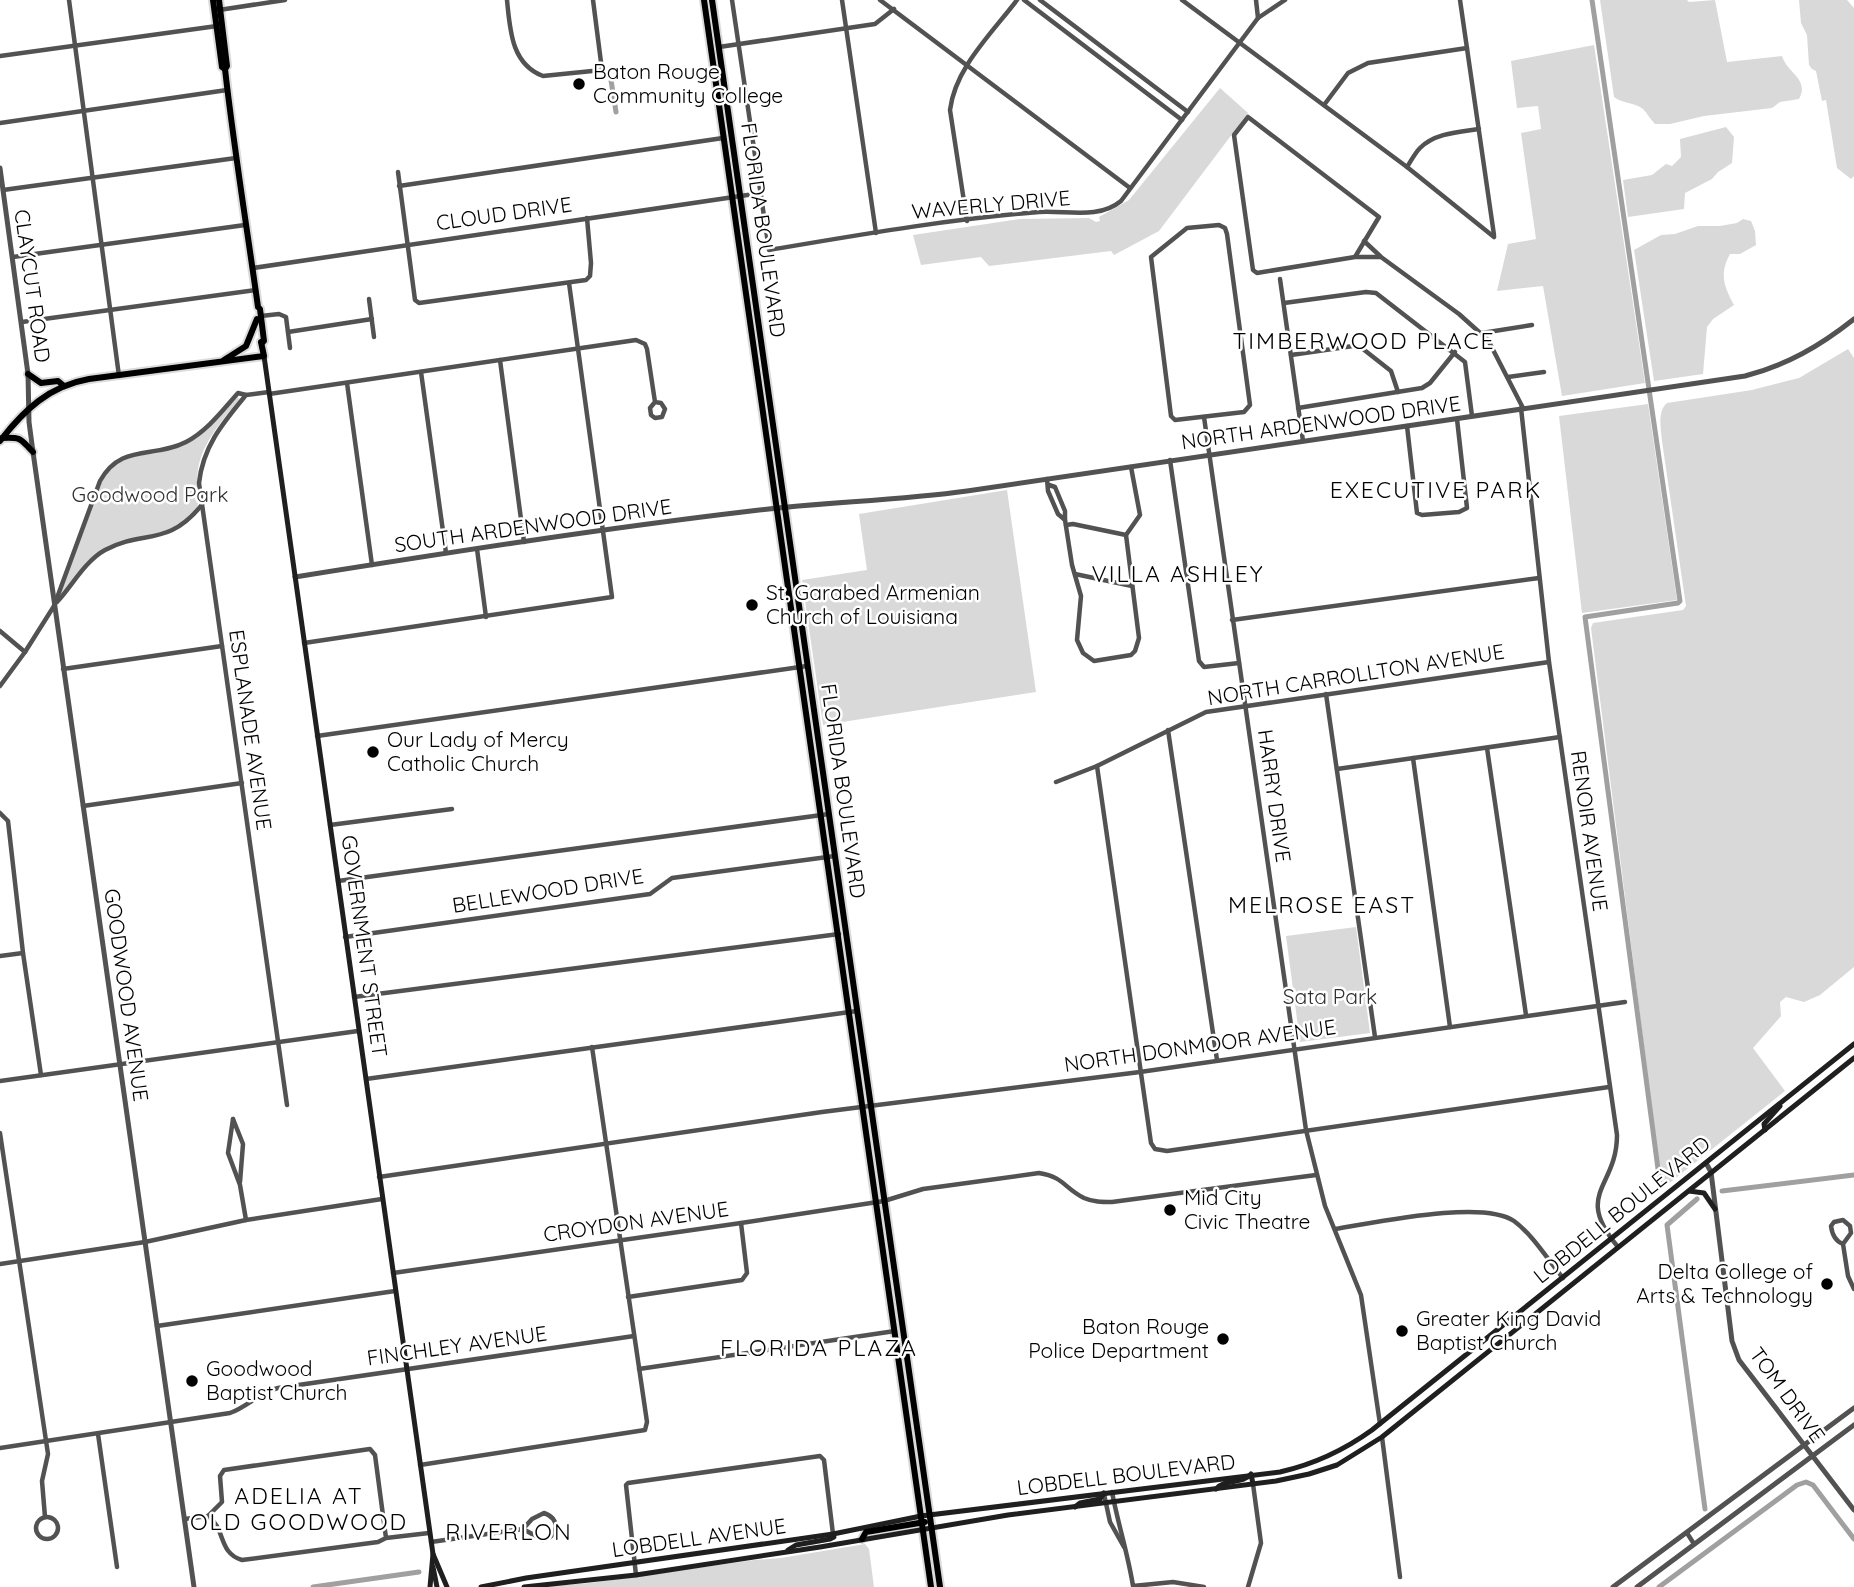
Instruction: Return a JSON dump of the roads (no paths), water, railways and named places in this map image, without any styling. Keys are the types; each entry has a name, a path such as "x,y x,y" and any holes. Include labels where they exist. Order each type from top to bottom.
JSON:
{"main road":[{"name":"GOVERNMENT STREET","path":"214,0 225,45 228,66 225,69"},
{"name":"GOVERNMENT STREET","path":"219,0 217,26 222,67 225,69 429,1532 433,1554 447,1587"},
{"name":"FLORIDA BOULEVARD","path":"704,0 799,667 829,814 912,1393 931,1587"},
{"name":"FLORIDA BOULEVARD","path":"712,0 807,666 821,816 837,934 904,1395 940,1587"},
{"path":"217,26 221,29 225,45"},
{"path":"715,80 723,79"},
{"path":"223,361 225,357 246,346 259,318"},
{"path":"1,439 29,408 45,395 64,386 264,356"},
{"path":"28,374 41,383 58,381 64,386"},
{"path":"761,405 770,404"},
{"path":"1,439 15,437 24,440 33,452"},
{"name":"LOBDELL BOULEVARD","path":"926,1522 1104,1493 1280,1472 1317,1462 1351,1444 1380,1424 1854,1044"},
{"name":"LOBDELL BOULEVARD","path":"926,1522 1106,1504 1252,1485 1310,1475 1337,1465 1382,1437 1854,1058"},
{"path":"1799,1088 1807,1096"},
{"path":"1765,1130 1764,1124 1779,1109 1781,1102"},
{"path":"865,1124 869,1125 876,1147"},
{"path":"1689,1191 1704,1193 1715,1209"},
{"path":"1462,1358 1470,1366"},
{"path":"904,1395 912,1393"},
{"path":"1380,1424 1382,1437"},
{"path":"1251,1474 1252,1485"},
{"path":"1216,1489 1225,1483 1246,1480 1251,1474"},
{"path":"1114,1503 1119,1495 1141,1492 1147,1488"},
{"path":"1075,1507 1080,1503 1100,1499 1104,1493"},
{"path":"862,1539 866,1532 926,1522"},
{"name":"LOBDELL AVENUE","path":"481,1587 526,1578 926,1522"},
{"path":"785,1552 796,1545 831,1539 833,1534"},
{"name":"LOBDELL AVENUE","path":"524,1587 636,1575 862,1539"},
{"name":"GOVERNMENT STREET","path":"433,1554 432,1564 437,1587"},
{"path":"430,1587 432,1564"}],"street":[{"path":"69,0 119,376"},
{"path":"218,10 285,0"},
{"path":"507,0 512,36 520,60 534,73 543,76 602,70 593,0"},
{"path":"732,0 761,193"},
{"path":"842,0 876,233"},
{"path":"880,0 1130,188"},
{"path":"967,221 950,110 952,94 967,65 1017,0"},
{"path":"1024,0 1182,120"},
{"path":"1040,0 1188,112"},
{"path":"1182,0 1407,167 1494,237 1460,0"},
{"path":"1256,0 1258,18"},
{"name":"WAVERLY DRIVE","path":"761,193 769,250 1040,212 1101,212 1111,209 1130,188 1258,18 1285,0"},
{"path":"719,47 875,24 894,9"},
{"path":"0,56 217,26"},
{"path":"1324,105 1348,73 1368,62 1468,48"},
{"path":"0,123 227,90"},
{"path":"1355,257 1379,218 1248,117 1234,135 1253,270 1257,273 1355,257 1381,257"},
{"path":"1407,167 1420,148 1435,139 1446,134 1479,129"},
{"path":"399,186 723,138"},
{"path":"3,190 236,158"},
{"name":"CLAYCUT ROAD","path":"0,168 22,321 29,408"},
{"path":"398,172 415,300 419,303 586,280 590,276 592,263 587,218"},
{"name":"CLOUD DRIVE","path":"253,268 761,193"},
{"path":"13,257 245,225"},
{"path":"1219,225 1225,228 1227,233 1251,405 1244,412 1204,417 1175,420 1171,415 1151,257 1187,228 1219,225"},
{"name":"RENOIR AVENUE","path":"1364,241 1381,257 1459,314 1488,340 1522,408 1549,662 1617,1148 1614,1161 1599,1189 1598,1216 1604,1231 1618,1248"},
{"path":"1280,279 1303,441"},
{"path":"304,643 612,597 569,283"},
{"path":"22,321 256,290"},
{"path":"1284,303 1376,293 1465,362 1472,416"},
{"path":"369,299 374,337"},
{"path":"259,318 278,314 286,317 290,348"},
{"path":"288,332 372,319"},
{"name":"NORTH ARDENWOOD DRIVE","path":"776,508 903,500 1048,481 1170,460 1745,376 1794,360 1826,341 1854,319"},
{"path":"1482,334 1532,325"},
{"path":"54,606 100,481 107,469 122,458 170,448 189,440 211,423 238,393 269,393 347,383 636,340 645,344 648,349 655,402"},
{"path":"1291,355 1353,346 1363,349 1391,370 1398,392"},
{"path":"1298,408 1422,388 1430,383 1455,352"},
{"path":"500,360 524,542"},
{"path":"421,372 446,554"},
{"path":"1508,377 1544,372"},
{"path":"347,383 372,565"},
{"name":"ESPLANADE AVENUE","path":"246,395 207,449 201,471 201,506 287,1105"},
{"name":"GOODWOOD AVENUE","path":"29,408 54,606 194,1587"},
{"name":"HARRY DRIVE","path":"1204,417 1306,1130 1316,1175 1361,1295 1380,1424"},
{"path":"1407,426 1418,513 1422,516 1459,512 1468,508 1457,419"},
{"path":"1170,460 1199,661 1204,667 1238,663"},
{"path":"1048,481 1048,491 1058,514 1066,523 1070,556 1081,596 1077,640 1083,653 1094,662 1131,655 1139,638 1125,536 1140,515 1131,466"},
{"path":"0,686 54,606 90,561 123,543 162,536 175,530 190,520 201,506"},
{"name":"SOUTH ARDENWOOD DRIVE","path":"295,577 604,530 776,508"},
{"path":"1066,523 1125,536"},
{"path":"477,549 486,617"},
{"path":"1076,574 1132,586"},
{"path":"1232,620 1539,578"},
{"path":"0,631 25,652"},
{"path":"63,669 222,646"},
{"name":"NORTH CARROLLTON AVENUE","path":"1056,782 1097,766 1206,712 1549,662"},
{"path":"317,736 807,666"},
{"path":"1325,694 1375,1037"},
{"path":"1168,730 1217,1060"},
{"path":"1337,769 1560,737"},
{"path":"1487,748 1526,1015"},
{"path":"1413,758 1450,1027"},
{"path":"1097,766 1140,1072 1151,1143 1155,1149 1167,1151 1609,1087"},
{"path":"83,806 242,783"},
{"path":"330,825 452,808"},
{"path":"0,813 8,821 23,953 41,1075"},
{"path":"338,881 829,814"},
{"name":"BELLEWOOD DRIVE","path":"345,937 650,894 671,878 835,856"},
{"path":"354,997 846,933"},
{"path":"0,956 23,953"},
{"name":"NORTH DONMOOR AVENUE","path":"379,1177 870,1105 1140,1072 1625,1002"},
{"path":"365,1079 857,1011"},
{"path":"0,1081 358,1031"},
{"path":"420,1465 645,1430 647,1422 593,1047"},
{"path":"240,1185 243,1144 233,1119 229,1153 240,1185 246,1220"},
{"path":"0,1133 48,1454 42,1481 45,1517"},
{"name":"TOM DRIVE","path":"1706,1163 1711,1172 1732,1342 1739,1360 1854,1510"},
{"name":"CROYDON AVENUE","path":"393,1273 884,1201 923,1189 1039,1173 1054,1176 1082,1197 1096,1202 1316,1175"},
{"path":"0,1264 145,1242 246,1220 382,1199"},
{"path":"1335,1229 1474,1211 1500,1214 1520,1227 1563,1278"},
{"path":"1843,1244 1837,1241 1832,1232 1831,1226 1838,1220 1843,1220 1850,1226 1852,1233 1843,1244 1848,1276 1854,1289"},
{"path":"627,1297 742,1280 747,1273 741,1223"},
{"path":"1582,1262 1589,1270"},
{"path":"157,1326 395,1291"},
{"path":"639,1369 895,1331"},
{"name":"FINCHLEY AVENUE","path":"0,1448 234,1412 273,1389 634,1336"},
{"path":"1613,1587 1854,1408"},
{"path":"1637,1587 1854,1425"},
{"path":"98,1434 117,1567"},
{"path":"1382,1437 1400,1577"},
{"path":"185,1519 208,1516 222,1502 222,1471 372,1450 375,1455 386,1538"},
{"path":"636,1575 626,1485 628,1483 776,1461 823,1457 833,1534"},
{"path":"1248,1587 1261,1543 1252,1485"},
{"path":"1112,1492 1133,1586 1173,1582 1204,1587"},
{"path":"1104,1493 1114,1532 1127,1550"},
{"path":"431,1542 523,1528 544,1513 552,1516 556,1531 553,1536 543,1540 523,1528"},
{"path":"208,1516 219,1528 227,1552 242,1560 378,1542 386,1538 429,1532"},
{"path":"45,1517 57,1524 57,1534 49,1539 44,1539 37,1533 37,1523 45,1517"},
{"path":"1687,1532 1695,1544"}],"waterway":[{"path":"1592,0 1680,601 1585,617 1660,1184"},
{"path":"611,80 616,112"},
{"path":"1722,1191 1854,1175"},
{"path":"1697,1199 1667,1225 1705,1509"},
{"path":"1659,1587 1797,1485 1806,1482 1813,1485 1854,1539"},
{"path":"313,1587 419,1572"}],"place":[{"name":"Baton Rouge Community College","path":"579,84"},
{"name":"St. Garabed Armenian Church of Louisiana","path":"752,605"},
{"name":"Our Lady of Mercy Catholic Church","path":"373,752"},
{"name":"Mid City Civic Theatre","path":"1170,1210"},
{"name":"Delta College of Arts & Technology","path":"1827,1284"},
{"name":"Greater King David Baptist Church","path":"1402,1331"},
{"name":"Baton Rouge Police Department","path":"1223,1339"},
{"name":"Goodwood Baptist Church","path":"192,1381"}],"district":[{"name":"TIMBERWOOD PLACE","path":"1364,341"},
{"name":"EXECUTIVE PARK","path":"1436,490"},
{"name":"VILLA ASHLEY","path":"1178,574"},
{"name":"MELROSE EAST","path":"1322,905"},
{"name":"FLORIDA PLAZA","path":"819,1348"},
{"name":"ADELIA AT OLD GOODWOOD","path":"299,1509"},
{"name":"RIVERLON","path":"509,1532"}],"park label":[{"name":"Goodwood Park","path":"150,495"},
{"name":"Sata Park","path":"1330,997"}]}
